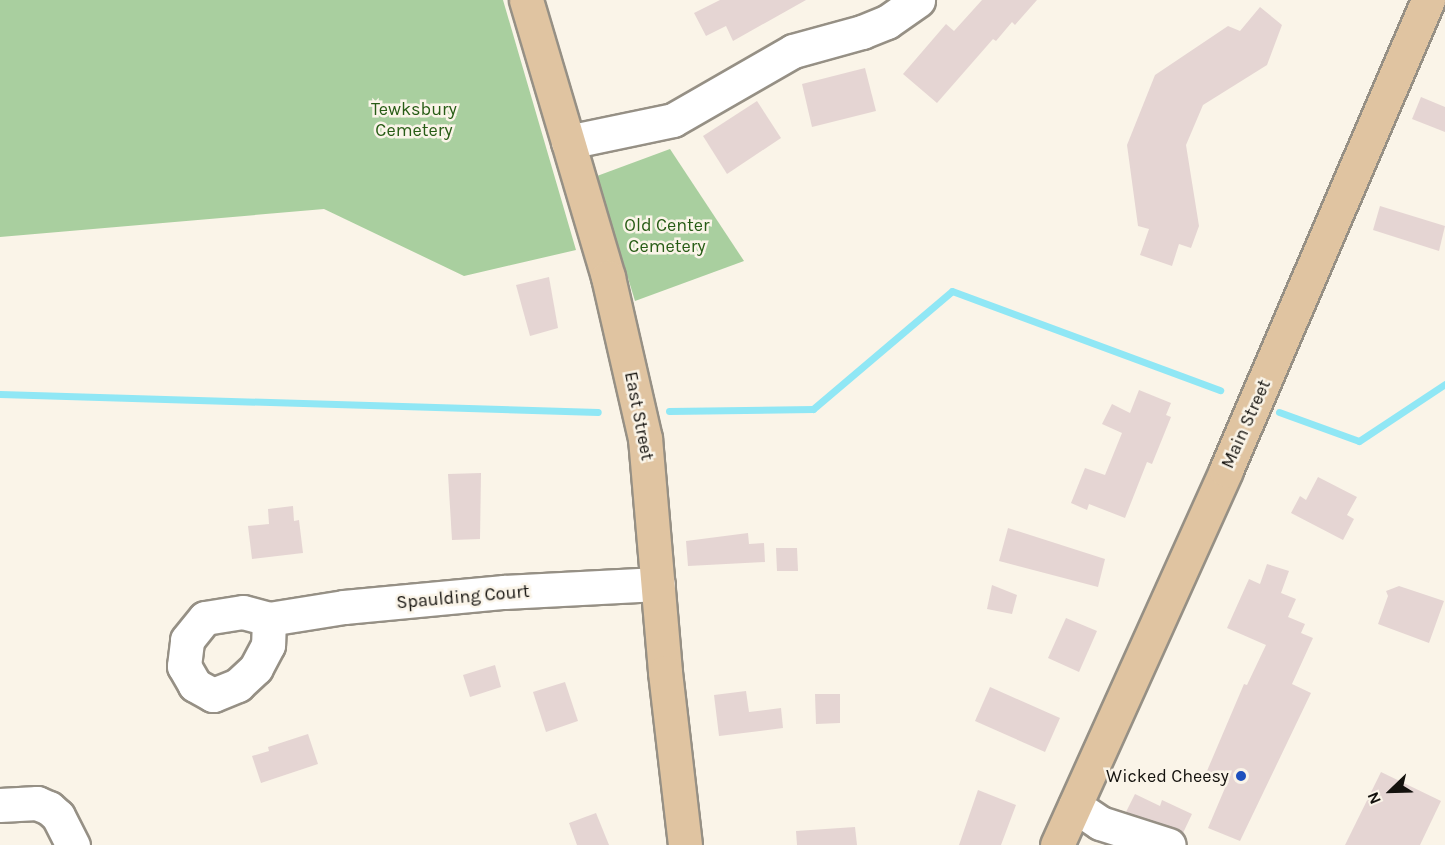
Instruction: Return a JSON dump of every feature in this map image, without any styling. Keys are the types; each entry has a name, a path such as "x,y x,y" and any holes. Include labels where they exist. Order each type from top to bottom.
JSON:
{"main road":[{"name":"East Street","path":"526,0 568,142 636,396 647,458 685,845"},
{"name":"Main Street","path":"1058,845 1240,439 1428,0"}],"street":[{"path":"568,142 673,120 793,51 862,32 887,22 918,0"},
{"name":"Spaulding Court","path":"269,619 344,607 504,592 658,584"},
{"path":"0,805 37,803 49,808 58,816 73,845"},
{"path":"1075,806 1100,823 1169,845"}],"green space":[{"name":"Tewksbury Cemetery","path":"0,0 503,0 576,250 464,276 324,209 0,237"},
{"name":"Old Center Cemetery","path":"670,149 744,261 635,301 597,176"}],"building":[{"path":"720,0 806,0 733,41 726,26 706,36 694,13"},
{"path":"982,0 1037,0 1015,25 1012,22 996,41 993,39 937,103 903,74 946,24 954,31"},
{"path":"1260,7 1282,25 1267,65 1203,105 1186,145 1199,226 1191,248 1179,244 1172,266 1140,255 1149,229 1138,226 1127,145 1155,75 1228,26 1240,31"},
{"path":"865,68 876,111 812,127 802,84"},
{"path":"1421,97 1445,107 1445,132 1412,119"},
{"path":"757,101 781,138 727,174 703,136"},
{"path":"1380,206 1445,226 1439,251 1373,230"},
{"path":"549,277 558,328 530,336 516,285"},
{"path":"1139,390 1171,403 1166,415 1171,417 1152,464 1147,462 1125,518 1089,504 1087,510 1071,503 1085,468 1105,475 1122,433 1102,424 1112,404 1130,413"},
{"path":"481,473 480,539 452,540 448,474"},
{"path":"1318,477 1357,497 1347,515 1354,519 1343,540 1291,513 1300,496 1306,500"},
{"path":"293,506 294,521 299,520 303,553 252,559 248,526 269,524 268,509"},
{"path":"1008,528 1105,559 1098,587 999,561"},
{"path":"748,533 749,544 764,543 765,562 688,566 686,541"},
{"path":"776,548 797,548 798,571 777,571"},
{"path":"1267,564 1289,571 1281,593 1296,599 1288,617 1305,624 1301,633 1313,638 1292,684 1311,693 1240,841 1208,828 1225,788 1204,778 1244,684 1247,685 1266,645 1227,628 1249,579 1260,584"},
{"path":"992,585 1017,595 1012,614 987,609"},
{"path":"1399,586 1444,601 1429,643 1378,624 1388,596 1386,591"},
{"path":"1066,618 1097,631 1079,672 1048,658"},
{"path":"495,665 501,687 470,697 463,675"},
{"path":"565,682 578,721 546,732 533,692"},
{"path":"990,687 1060,718 1045,752 975,721"},
{"path":"746,691 749,712 781,708 783,728 719,736 714,695"},
{"path":"815,694 840,694 840,723 816,724"},
{"path":"308,734 318,764 261,783 252,756 269,751 268,747"},
{"path":"1381,772 1441,801 1420,845 1345,845"},
{"path":"978,790 1016,805 1001,845 959,845"},
{"path":"1135,794 1160,806 1162,800 1192,814 1183,833 1126,812"},
{"path":"596,813 609,845 577,845 569,823"},
{"path":"855,827 857,845 797,845 796,831"}],"waterway":[{"path":"669,411 813,409 952,291 1220,390"},
{"path":"1279,412 1359,441 1445,384"},
{"path":"0,394 598,412"}],"place":[{"name":"Wicked Cheesy","path":"1241,776"}]}
